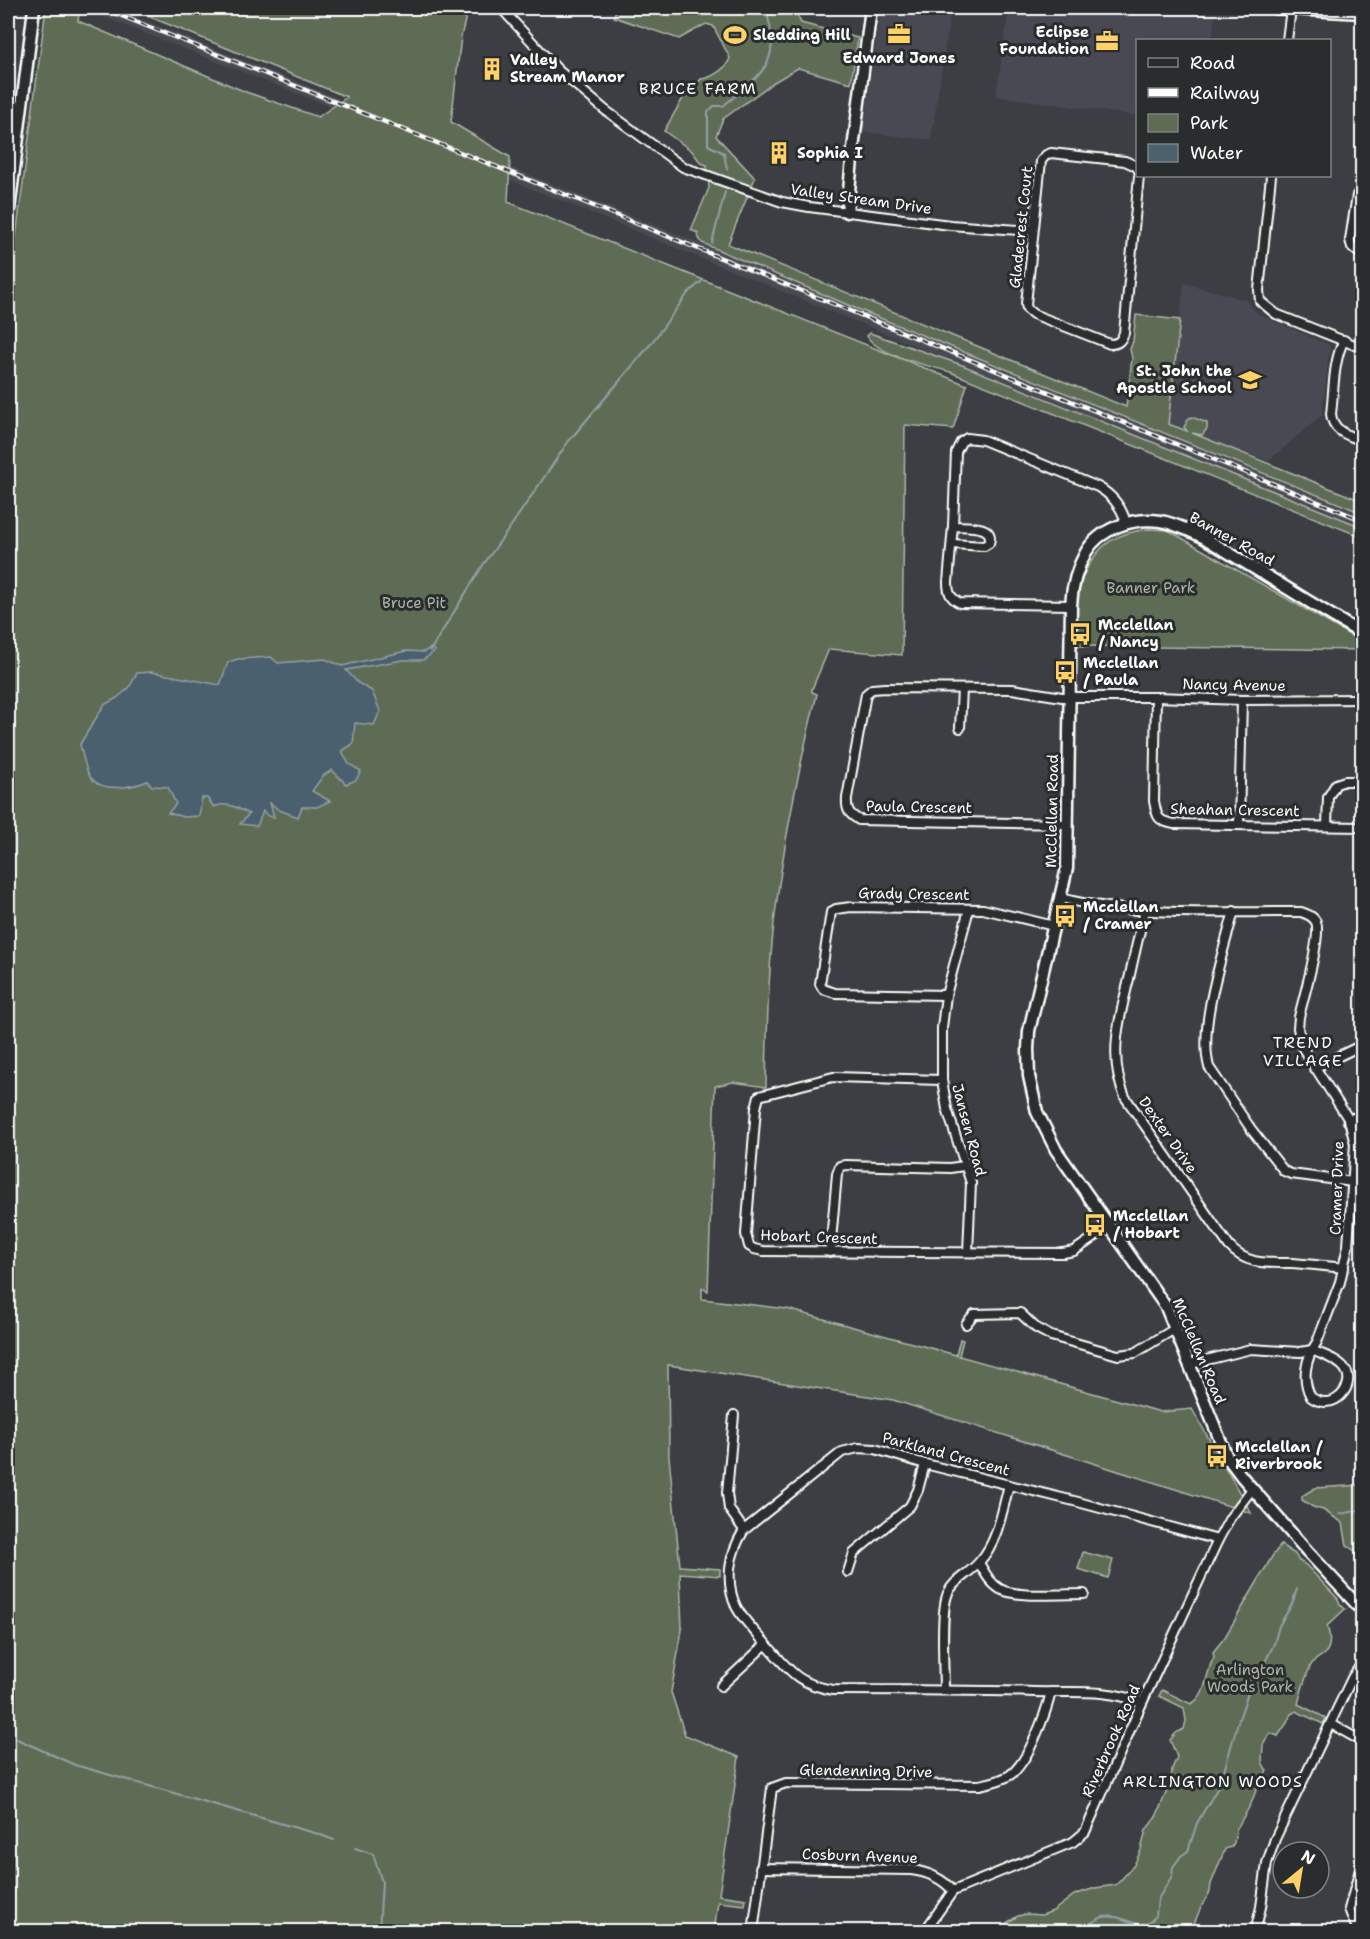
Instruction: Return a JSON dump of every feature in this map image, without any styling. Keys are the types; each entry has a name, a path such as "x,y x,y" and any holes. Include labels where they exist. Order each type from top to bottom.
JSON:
{"street":[{"path":"8,218 34,8"},
{"name":"Valley Stream Drive","path":"501,8 558,70 604,110 683,167 782,202 950,225 1033,231"},
{"path":"847,212 852,152 871,8"},
{"path":"1274,8 1311,8 1362,13"},
{"path":"1287,39 1291,9"},
{"name":"Gladecrest Court","path":"1136,167 1125,161 1051,153 1041,160 1027,309 1034,314 1110,344 1116,344 1122,340 1139,177"},
{"path":"1271,177 1259,290 1260,301 1276,314 1362,348"},
{"path":"1362,190 1357,195 1350,240 1352,247 1362,255"},
{"path":"1344,340 1338,359 1332,421 1343,433 1362,441"},
{"path":"1071,605 960,603 951,598 948,590 956,452 961,442 970,438 983,440 1098,487 1107,492 1123,511 1126,523"},
{"name":"Banner Road","path":"1070,697 1072,585 1087,550 1119,525 1138,520 1160,521 1182,527 1203,537 1362,634"},
{"path":"952,544 984,546 991,538 985,529 953,526"},
{"name":"Paula Crescent","path":"1067,824 859,820 850,814 846,807 866,694 872,689 1012,689 1070,697"},
{"path":"960,728 962,689"},
{"name":"Nancy Avenue","path":"1070,697 1242,700 1362,699"},
{"name":"McClellan Road","path":"1070,697 1067,868 1029,1031 1031,1087 1037,1112 1056,1150 1166,1307 1227,1457 1252,1489 1362,1610"},
{"name":"Sheahan Crescent","path":"1156,697 1154,801 1157,816 1162,822 1362,827"},
{"path":"1239,824 1242,700"},
{"path":"1327,826 1328,797 1336,783 1362,781"},
{"name":"Cramer Drive","path":"1061,898 1125,910 1301,912 1312,917 1317,923 1317,940 1298,1028 1302,1047 1349,1120 1355,1144 1348,1246 1344,1268 1312,1350"},
{"name":"Grady Crescent","path":"946,995 835,993 824,989 820,984 831,912 851,907 983,909 1054,926"},
{"name":"Jansen Road","path":"968,1252 971,1183 947,1108 942,1080 942,1028 946,995 969,909"},
{"name":"Dexter Drive","path":"1145,910 1116,1031 1119,1084 1125,1097 1236,1254 1256,1262 1270,1264 1291,1263 1344,1268"},
{"path":"1234,911 1208,1018 1206,1055 1209,1066 1251,1129 1284,1171 1291,1174 1353,1182"},
{"path":"1314,1068 1362,1045"},
{"name":"Hobart Crescent","path":"942,1080 833,1077 759,1096 756,1108 746,1234 749,1246 763,1251 1063,1253 1074,1251 1109,1227"},
{"path":"1349,1120 1362,1118"},
{"path":"830,1252 837,1174 840,1167 846,1165 964,1166"},
{"path":"966,1324 974,1314 1020,1312 1036,1328 1051,1336 1118,1355 1135,1353 1176,1328"},
{"path":"1190,1364 1251,1349 1300,1352 1312,1350 1344,1367 1348,1382 1342,1395 1336,1400 1327,1403 1318,1401 1311,1397 1306,1389 1305,1371 1312,1350"},
{"path":"734,1415 727,1492 729,1509 744,1530"},
{"name":"Parkland Crescent","path":"1142,1703 1089,1691 833,1690 816,1687 801,1681 738,1610 729,1587 735,1544 744,1530 842,1452 858,1448 875,1449 1218,1540"},
{"path":"848,1572 854,1553 910,1506 918,1490 925,1464"},
{"path":"944,1690 944,1610 948,1593 989,1550 996,1535 1009,1485"},
{"name":"Riverbrook Road","path":"953,1891 1073,1842 1085,1832 1218,1540 1230,1518 1252,1489"},
{"path":"979,1563 988,1579 1000,1590 1016,1594 1084,1594"},
{"path":"721,1686 766,1644"},
{"path":"1256,1932 1267,1863 1275,1839 1352,1678 1362,1664"},
{"name":"Glendenning Drive","path":"753,1932 772,1788 786,1783 979,1785 995,1781 1010,1775 1026,1755 1047,1709 1051,1692"},
{"path":"1331,1724 1362,1743"},
{"path":"1361,1932 1349,1909 1362,1862"},
{"name":"Cosburn Avenue","path":"760,1868 911,1870 927,1872 947,1884 953,1891"},
{"path":"924,1932 953,1891"}],"shaded area":[{"path":"81,8 113,8 717,250 1362,513 1362,527 339,110"},
{"path":"881,8 951,8 931,140 863,132"},
{"path":"1009,8 1196,8 1196,12 1215,16 1212,39 1136,39 1136,116 996,96"},
{"name":"St. John the Apostle School","path":"1184,283 1246,300 1257,313 1330,345 1322,415 1268,461 1168,425"}],"green space":[{"name":"Bruce Pit","path":"46,8 50,10 51,8 65,8 79,14 78,21 246,92 318,117 347,97 128,8 468,8 461,37 451,122 510,157 508,202 967,385 953,429 905,425 902,655 829,649 812,689 812,692 817,694 792,808 774,923 767,1026 766,1087 733,1082 715,1086 708,1291 702,1288 702,1299 787,1309 956,1355 960,1339 963,1340 959,1356 1161,1412 1192,1409 1251,1513 893,1400 668,1365 669,1457 680,1566 720,1569 720,1576 680,1573 682,1630 671,1692 685,1735 739,1757 719,1895 746,1899 745,1905 718,1902 714,1932 8,1932 8,324 16,236"},
{"path":"616,8 794,8 801,23 858,38 851,83 798,68 774,82 723,119 716,136 755,178 728,244 1126,407 1132,358 1130,349 1136,315 1180,320 1168,424 1187,431 1184,427 1189,418 1207,423 1207,429 1202,435 1192,433 1362,501 1362,513 855,308 702,243 698,233 691,230 709,188 707,165 701,163 692,151 664,131 686,93 701,79 710,77 722,69 730,58 713,26 706,24 679,39 614,17"},
{"path":"870,333 962,365 1362,527 1362,537 950,372 892,354 873,343 867,336"},
{"name":"Banner Park","path":"1148,529 1168,530 1362,642 1362,650 1078,646 1077,591 1090,563 1102,547 1110,541 1127,533"},
{"path":"1362,1485 1362,1563 1360,1564 1356,1563 1358,1559 1354,1550 1347,1546 1343,1523 1302,1500 1302,1496 1315,1488"},
{"name":"Arlington Woods Park","path":"1281,1545 1306,1565 1345,1609 1327,1626 1329,1645 1327,1651 1310,1667 1298,1704 1326,1718 1323,1724 1296,1711 1291,1714 1278,1736 1270,1733 1263,1745 1262,1762 1267,1771 1259,1782 1251,1804 1236,1830 1234,1843 1225,1849 1210,1892 1191,1931 993,1931 1018,1916 1042,1915 1053,1911 1074,1895 1095,1888 1115,1885 1134,1865 1146,1830 1156,1817 1171,1781 1172,1769 1177,1757 1170,1740 1184,1729 1186,1721 1184,1708 1159,1696 1162,1690 1191,1704 1196,1700 1203,1689 1214,1657 1213,1652 1225,1637"},
{"path":"1083,1552 1113,1560 1108,1578 1078,1569"}],"water":[{"path":"431,648 435,651 423,660 403,660 346,670 358,683 372,691 380,711 374,725 355,723 353,744 342,751 349,764 361,771 356,780 346,784 332,770 323,776 312,791 330,801 317,807 302,807 298,817 279,810 270,803 274,817 268,816 263,811 257,826 240,824 249,814 227,805 214,807 207,798 202,798 199,816 184,817 168,813 176,804 168,787 152,786 147,781 124,787 103,786 91,778 85,764 80,744 104,705 129,688 137,673 152,672 220,685 228,662 238,659 271,657 278,663 325,659 342,666 406,651 424,652"}],"waterway":[{"path":"727,169 724,153 708,145 708,112 714,106 723,106 749,85 766,65 772,42 765,8"},
{"path":"712,243 725,192"},
{"path":"430,651 483,565 568,442 650,345 688,293 702,281"},
{"path":"1340,1514 1362,1510"},
{"path":"1076,1932 1103,1917 1114,1917 1146,1926 1156,1916 1158,1899 1172,1876 1173,1867 1188,1851 1197,1823 1221,1782 1254,1675 1263,1666 1297,1589"},
{"path":"8,1732 19,1740 75,1765 334,1840"},
{"path":"355,1848 373,1854 382,1882 379,1932"}],"railway":[{"path":"102,8 1362,520"}],"place":[{"name":"Edward Jones","path":"899,34"},
{"name":"Sledding Hill","path":"735,35"},
{"name":"Eclipse Foundation","path":"1107,41"},
{"name":"Valley Stream Manor","path":"492,69"},
{"name":"Sophia I","path":"779,153"},
{"name":"St. John the Apostle School","path":"1250,380"},
{"name":"Mcclellan / Nancy","path":"1080,634"},
{"name":"Mcclellan / Paula","path":"1065,672"},
{"name":"Mcclellan / Cramer","path":"1065,916"},
{"name":"Mcclellan / Hobart","path":"1095,1225"},
{"name":"Mcclellan / Riverbrook","path":"1217,1456"}],"district":[{"name":"BRUCE FARM","path":"698,88"},
{"name":"TREND VILLAGE","path":"1303,1051"},
{"name":"ARLINGTON WOODS","path":"1213,1781"}]}
